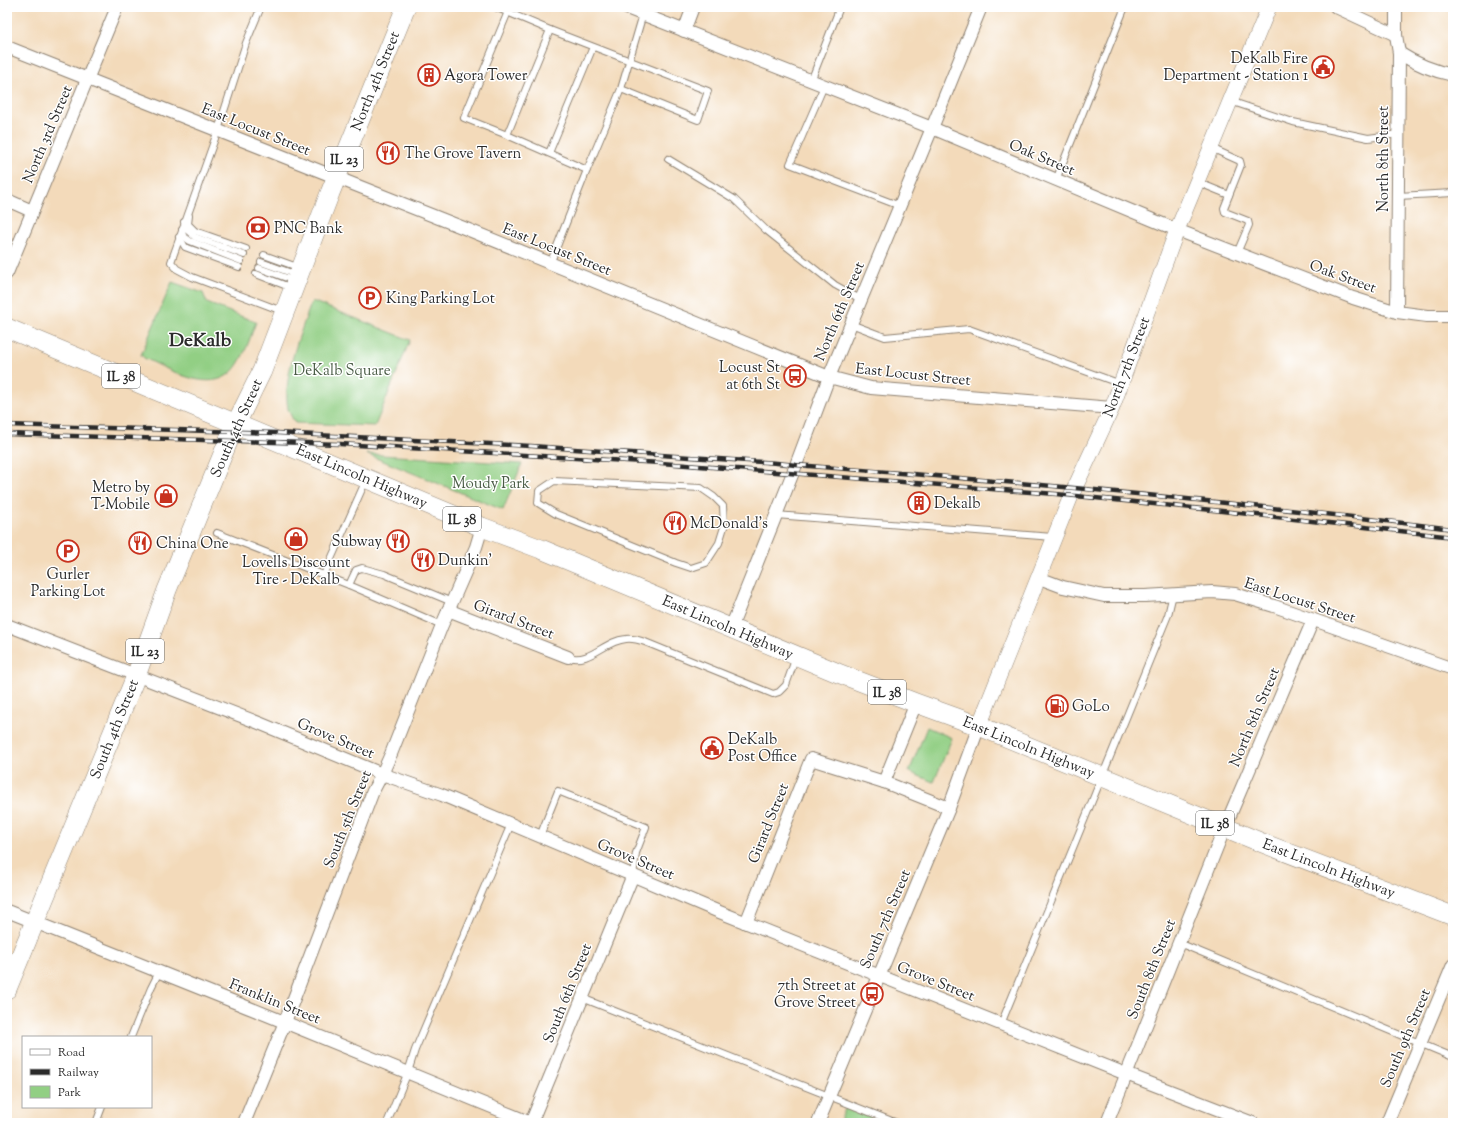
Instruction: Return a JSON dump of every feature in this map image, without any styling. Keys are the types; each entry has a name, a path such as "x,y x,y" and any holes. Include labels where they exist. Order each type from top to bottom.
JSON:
{"main road":[{"name":"North 4th Street","path":"284,312 336,178 406,7"},
{"name":"South 4th Street","path":"7,989 136,676 167,590 236,424 258,379 284,312"},
{"name":"East Lincoln Highway","path":"7,328 482,527 541,549 796,656 916,704 978,726 1260,842 1453,916"}],"street":[{"name":"North 3rd Street","path":"7,273 117,7"},
{"name":"Oak Street","path":"624,7 932,128 1177,230 1353,298 1398,312 1427,316 1453,316"},
{"path":"684,31 693,7"},
{"name":"North 6th Street","path":"731,628 829,378 980,7"},
{"name":"North 7th Street","path":"978,726 1071,496 1112,408 1177,230 1269,7"},
{"path":"1336,7 1396,35"},
{"name":"North 8th Street","path":"1396,7 1396,35 1399,53 1398,312"},
{"name":"East Locust Street","path":"7,47 218,130 829,378 871,388 1112,408"},
{"path":"1399,53 1411,61 1438,72 1453,75"},
{"path":"7,200 32,211"},
{"name":"South 5th Street","path":"244,1123 285,1022 373,791 382,774 442,625 476,547 482,527"},
{"name":"East Locust Street","path":"1039,578 1063,587 1104,596 1212,592 1235,594 1274,606 1453,669"},
{"name":"Girard Street","path":"450,606 568,657"},
{"name":"North 8th Street","path":"1224,827 1313,620"},
{"name":"Grove Street","path":"7,626 259,723 382,774 442,795 746,923 1252,1123"},
{"path":"884,782 916,704"},
{"name":"South 7th Street","path":"818,1123 949,808 978,726"},
{"name":"Girard Street","path":"746,923 811,759 884,782 949,808"},
{"name":"South 8th Street","path":"1107,1123 1224,827"},
{"name":"South 6th Street","path":"531,1123 633,875"},
{"name":"Franklin Street","path":"7,912 285,1022 531,1123"},
{"name":"South 9th Street","path":"1387,1123 1453,965"}],"lane":[{"path":"261,7 246,43 218,130 171,262 177,268 192,277 284,312"},
{"path":"495,7 509,10 550,30 708,91 698,120 622,89"},
{"path":"811,81 840,7"},
{"path":"1056,180 1124,7"},
{"path":"509,10 464,118 587,170"},
{"path":"550,264 587,170 622,89 643,14"},
{"path":"507,135 550,30"},
{"path":"549,153 593,46"},
{"path":"824,86 790,164 900,206"},
{"path":"1230,102 1293,122 1368,138 1399,134"},
{"path":"1210,148 1240,161 1241,165 1224,208 1225,212 1248,221 1249,225 1237,253"},
{"path":"668,159 734,199 766,230 835,285 862,300"},
{"path":"1197,182 1229,195"},
{"path":"1398,196 1453,193"},
{"path":"189,210 188,224 195,232 244,255"},
{"path":"184,222 187,230 195,237 244,255"},
{"path":"182,230 183,236 190,241 244,255"},
{"path":"179,237 185,247 239,267"},
{"path":"264,255 297,279"},
{"path":"260,265 297,279"},
{"path":"256,274 297,279"},
{"path":"851,324 885,337 969,329 1121,384"},
{"path":"324,575 366,478"},
{"path":"554,482 701,488 714,497 723,506 724,527 719,543 706,563 692,568 676,563 556,514 538,503 539,490 554,482"},
{"path":"776,515 1055,537"},
{"path":"217,533 349,585 442,625"},
{"path":"349,585 356,570 362,568 384,574 450,606"},
{"path":"1000,1024 1168,615 1173,594"},
{"path":"568,657 576,660 585,658 612,642 634,639 645,642 773,694 779,692 786,685 796,656"},
{"path":"540,836 558,791 646,827 636,853 633,875"},
{"path":"387,1123 408,1072 415,1050 511,824"},
{"path":"1179,943 1453,1057"},
{"path":"131,1036 159,972"},
{"path":"582,998 898,1123"},
{"path":"96,1123 102,1108"}],"green space":[{"path":"172,282 203,293 207,303 256,322 238,364 229,374 218,380 206,381 193,379 167,369 144,358 141,355"},
{"name":"DeKalb Square","path":"312,301 410,340 375,426 295,423 291,416 288,409 287,396 290,369 298,340"},
{"name":"Moudy Park","path":"366,454 522,464 503,510"},
{"path":"927,727 952,738 934,782 909,772"},
{"path":"846,1107 886,1123 839,1123"}],"railway":[{"path":"7,425 277,433 531,446 777,463 1124,493 1453,529"},
{"path":"7,434 340,444 661,463 1056,494 1453,537"}],"place":[{"name":"DeKalb Fire Department - Station 1","path":"1323,67"},
{"name":"Agora Tower","path":"429,75"},
{"name":"The Grove Tavern","path":"388,153"},
{"name":"PNC Bank","path":"258,228"},
{"name":"King Parking Lot","path":"370,298"},
{"name":"Locust St at 6th St","path":"795,376"},
{"name":"Metro by T-Mobile","path":"166,496"},
{"name":"Dekalb","path":"919,503"},
{"name":"McDonald's","path":"675,523"},
{"name":"Lovells Discount Tire - DeKalb","path":"296,539"},
{"name":"Subway","path":"398,541"},
{"name":"China One","path":"140,543"},
{"name":"Gurler Parking Lot","path":"68,551"},
{"name":"Dunkin'","path":"423,560"},
{"name":"GoLo","path":"1057,706"},
{"name":"DeKalb Post Office","path":"712,748"},
{"name":"7th Street at Grove Street","path":"872,994"}],"district":[{"name":"DeKalb","path":"200,339"}]}
